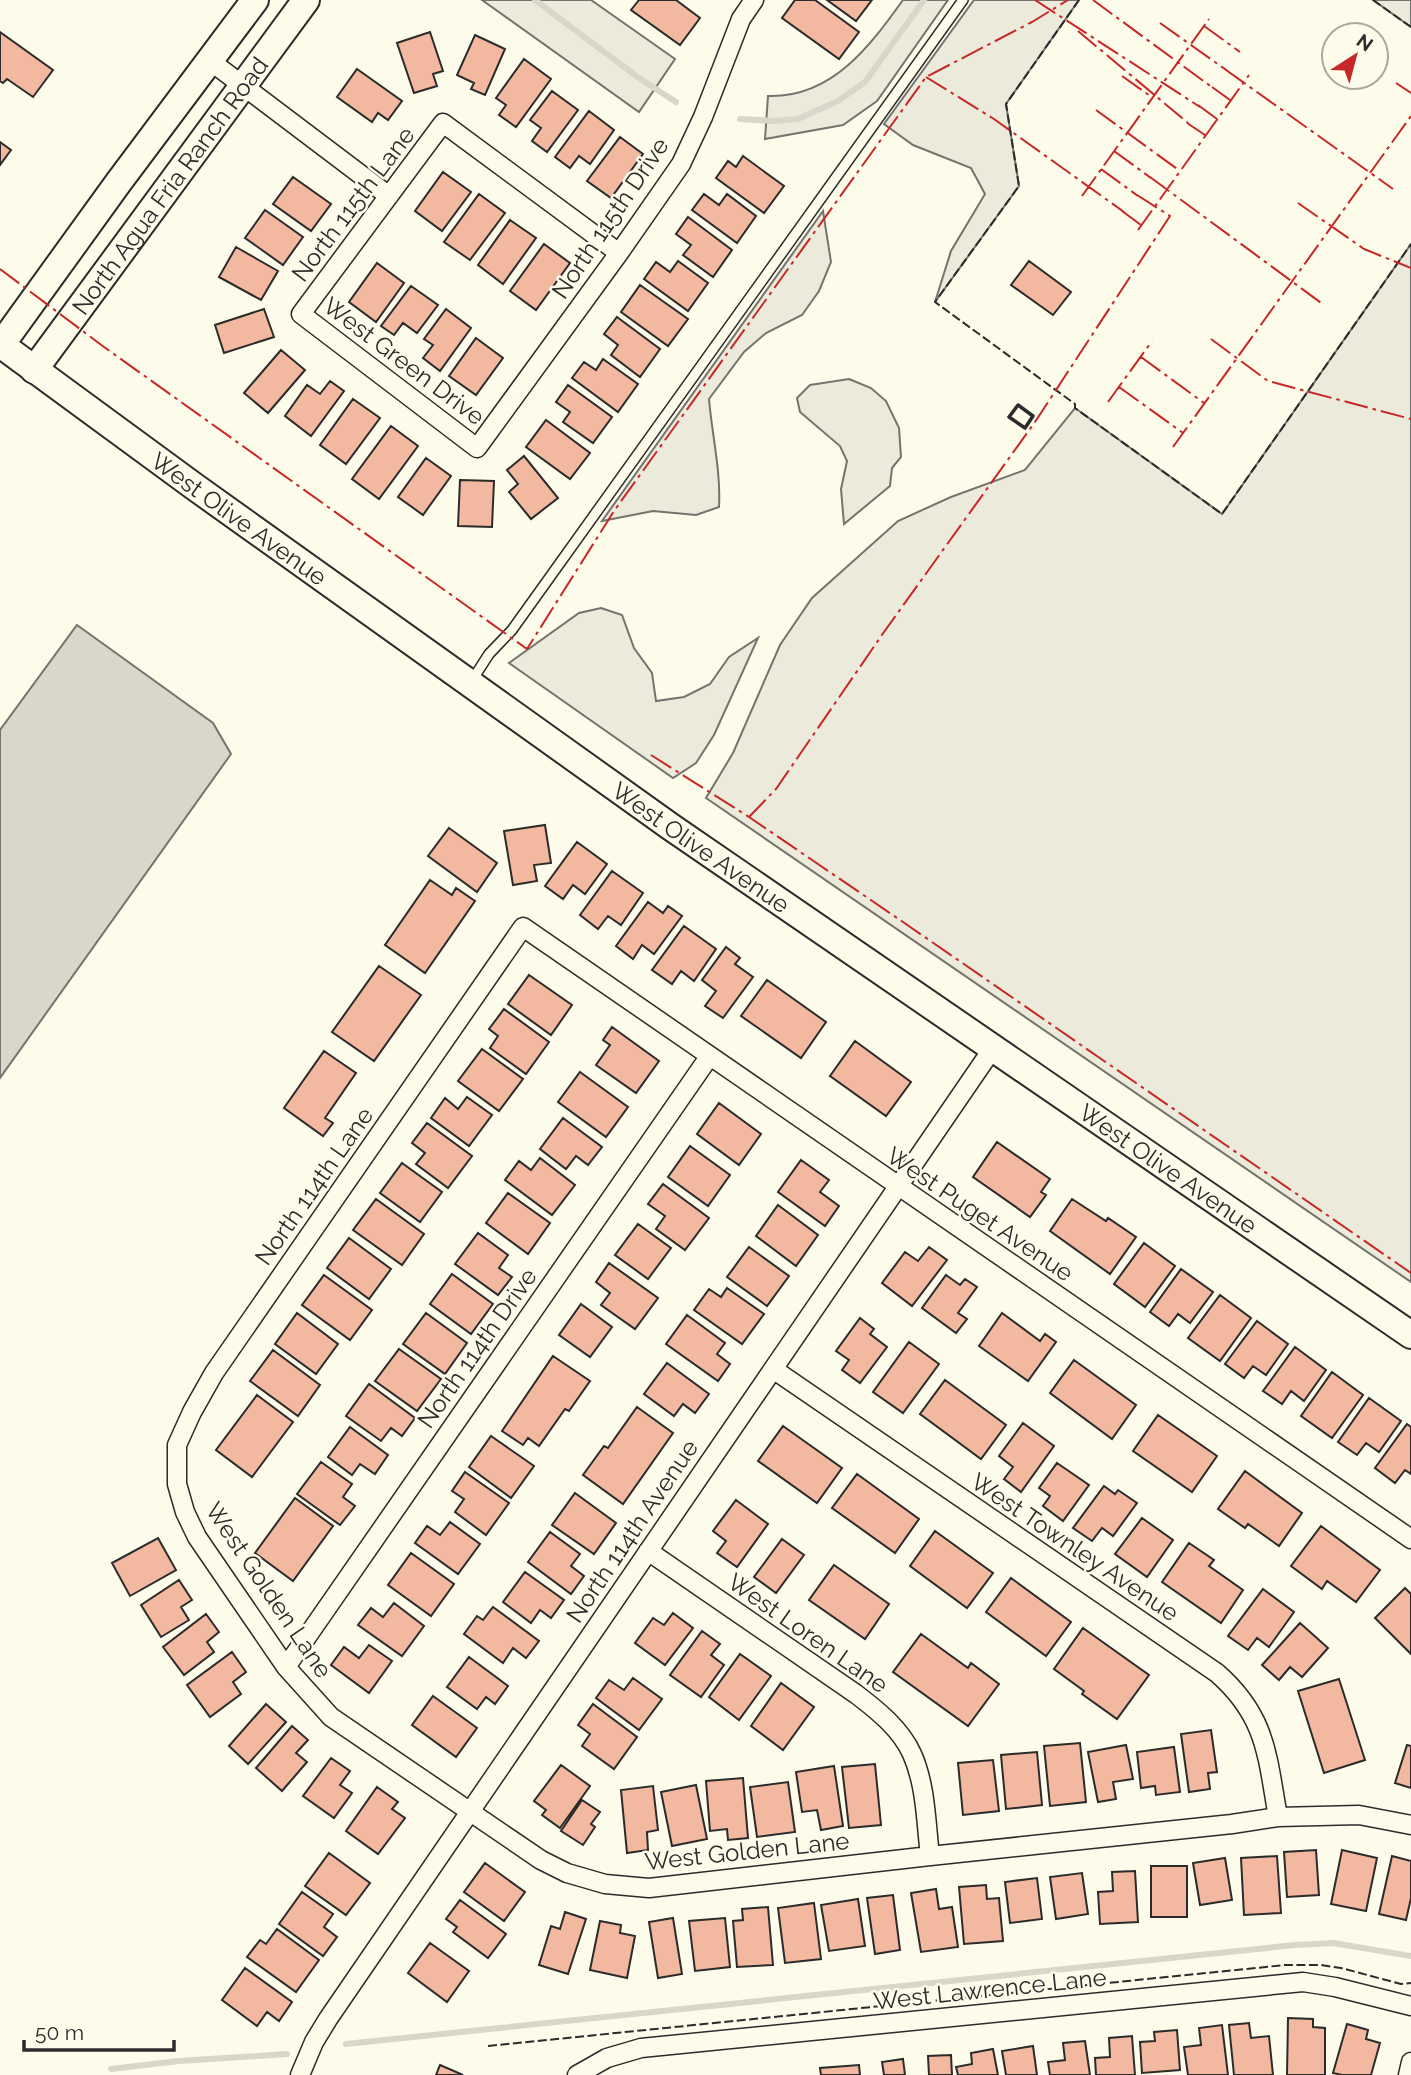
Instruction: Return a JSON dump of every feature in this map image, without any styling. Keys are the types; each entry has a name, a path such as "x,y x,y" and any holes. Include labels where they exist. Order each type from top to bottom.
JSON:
{"main road":[{"name":"North Agua Fria Ranch Road","path":"1,345 255,0"},
{"name":"North Agua Fria Ranch Road","path":"34,370 306,0"},
{"name":"West Olive Avenue","path":"1,345 671,827 1411,1335"}],"street":[{"name":"North 115th Drive","path":"477,447 620,253 681,164 703,117 741,19 754,0"},
{"path":"209,60 389,196"},
{"name":"North 115th Lane","path":"301,314 443,123 620,253"},
{"name":"West Green Drive","path":"301,314 477,447"},
{"name":"West Puget Avenue","path":"523,927 1411,1539"},
{"name":"North 114th Lane","path":"177,1484 177,1445 202,1392 523,927"},
{"name":"North 114th Avenue","path":"301,2073 314,2042 468,1812 993,1048"},
{"name":"North 114th Drive","path":"286,1667 709,1057"},
{"name":"West Townley Avenue","path":"773,1369 1217,1673 1244,1700 1258,1725 1266,1748 1278,1817"},
{"name":"West Golden Lane","path":"177,1484 185,1512 197,1537 286,1667 331,1717 541,1860 567,1873 605,1884 627,1888 663,1887 1218,1826 1278,1817 1359,1815 1411,1825"},
{"name":"West Loren Lane","path":"648,1551 876,1709 891,1725 912,1753 923,1792 930,1856"},
{"name":"West Lawrence Lane","path":"577,2075 607,2058 641,2048 1303,1982 1411,2006"},
{"path":"1408,2075 1411,2062"}],"lane":[{"path":"470,684 489,654 512,630 963,0"}],"shaded area":[{"path":"482,0 591,0 675,59 639,112"},
{"path":"903,0 948,0 877,101 843,125 765,139 768,96 791,94 830,79 863,51"},
{"path":"974,0 1079,0 1006,104 1019,186 935,302 951,251 985,194 971,168 913,145 884,124"},
{"path":"1373,0 1411,0 1411,27"},
{"path":"823,211 831,262 819,291 802,315 766,333 744,352 709,399 718,467 719,507 696,515 653,511 602,521"},
{"path":"1411,244 1411,1282 706,798 733,753 780,645 812,598 898,521 951,497 1025,470 1075,408 1222,514"},
{"path":"849,379 871,388 886,401 899,428 901,457 892,468 890,486 844,524 841,489 847,461 840,446 800,412 797,398 810,385"},
{"path":"601,608 622,615 634,648 652,673 656,701 684,697 710,684 729,657 758,638 714,735 696,763 673,778 509,663 579,613"},
{"path":"77,625 213,723 231,754 0,1078 0,730"}],"building":[{"path":"639,0 676,0 700,18 680,45 631,10"},
{"path":"795,0 815,0 859,32 839,59 782,18"},
{"path":"827,0 872,0 856,21"},
{"path":"0,32 53,70 33,97 7,79 3,83 0,81"},
{"path":"430,32 443,71 433,74 437,86 414,93 397,43"},
{"path":"475,35 505,49 485,95 471,89 474,83 457,75"},
{"path":"524,59 551,79 516,127 499,115 506,105 496,98"},
{"path":"357,69 402,101 388,120 378,113 372,122 337,97"},
{"path":"552,91 578,110 547,152 532,141 541,128 530,120"},
{"path":"589,111 614,130 590,164 579,156 570,168 555,157"},
{"path":"620,137 643,154 611,198 587,181"},
{"path":"0,142 11,150 0,165"},
{"path":"743,156 784,186 764,213 716,178 728,161 736,167"},
{"path":"443,172 471,192 442,231 415,211"},
{"path":"293,177 331,204 311,231 273,204"},
{"path":"479,194 505,213 470,260 444,242"},
{"path":"704,194 719,205 727,194 756,216 737,243 692,210"},
{"path":"265,210 303,237 283,265 245,238"},
{"path":"688,217 732,250 713,277 683,255 691,245 676,234"},
{"path":"510,220 536,238 503,284 478,265"},
{"path":"544,244 570,263 536,310 510,291"},
{"path":"236,247 278,271 261,300 219,277"},
{"path":"678,261 708,283 688,311 644,279 656,262 670,272"},
{"path":"1029,261 1071,292 1053,315 1011,285"},
{"path":"377,263 404,283 376,322 349,302"},
{"path":"640,285 688,319 668,346 621,312"},
{"path":"411,286 438,305 417,333 403,323 394,335 381,326"},
{"path":"264,309 274,337 224,353 215,325"},
{"path":"446,309 471,328 440,371 423,358 433,345 424,339"},
{"path":"617,317 660,349 640,377 611,355 618,345 604,334"},
{"path":"476,338 503,358 476,395 449,376"},
{"path":"281,350 305,370 268,413 244,393"},
{"path":"603,359 638,384 618,412 572,378 584,362 596,370"},
{"path":"330,381 344,391 311,436 285,416 307,385 320,394"},
{"path":"568,385 612,417 593,443 563,422 570,412 556,402"},
{"path":"353,399 380,418 346,464 320,445"},
{"path":"546,420 590,453 570,479 526,447"},
{"path":"391,426 418,446 379,499 352,479"},
{"path":"524,456 558,498 531,519 509,492 518,484 507,470"},
{"path":"426,458 451,476 423,515 398,497"},
{"path":"460,480 494,481 492,527 458,526"},
{"path":"545,825 551,863 534,865 537,881 513,885 504,831"},
{"path":"449,828 497,863 477,892 428,856"},
{"path":"577,842 607,864 585,894 573,885 563,899 545,886"},
{"path":"612,871 643,893 621,925 608,916 598,929 580,915"},
{"path":"430,880 452,895 456,888 475,901 425,973 385,945"},
{"path":"648,902 663,913 668,906 682,916 654,954 642,945 633,959 616,946"},
{"path":"684,926 716,949 694,981 681,971 672,984 652,970"},
{"path":"726,947 740,958 735,964 753,977 723,1018 705,1006 716,991 702,980"},
{"path":"379,966 421,995 374,1061 332,1032"},
{"path":"529,975 572,1005 551,1035 508,1004"},
{"path":"767,980 826,1022 801,1058 741,1016"},
{"path":"504,1009 549,1042 526,1074 490,1048 498,1036 489,1029"},
{"path":"612,1027 659,1061 636,1093 596,1065 610,1045 603,1040"},
{"path":"855,1041 911,1082 886,1116 830,1076"},
{"path":"482,1049 523,1079 499,1111 458,1081"},
{"path":"324,1051 356,1073 325,1118 333,1123 323,1136 284,1108"},
{"path":"580,1072 628,1107 606,1137 558,1102"},
{"path":"467,1097 492,1115 469,1146 431,1118 445,1098 458,1109"},
{"path":"719,1103 761,1134 739,1165 697,1134"},
{"path":"563,1118 602,1147 588,1165 576,1156 566,1169 540,1149"},
{"path":"427,1123 472,1156 448,1188 416,1164 425,1153 412,1143"},
{"path":"997,1142 1050,1179 1041,1192 1046,1195 1030,1217 973,1177"},
{"path":"690,1146 730,1175 708,1206 668,1177"},
{"path":"540,1158 575,1185 552,1215 505,1180 519,1161 531,1170"},
{"path":"801,1160 829,1180 820,1192 839,1206 825,1226 778,1192"},
{"path":"402,1163 442,1192 420,1222 380,1193"},
{"path":"663,1184 709,1218 685,1250 656,1229 665,1216 648,1204"},
{"path":"508,1193 550,1223 528,1254 486,1223"},
{"path":"376,1199 424,1234 402,1265 353,1230"},
{"path":"1072,1199 1136,1237 1110,1274 1050,1231"},
{"path":"778,1205 818,1235 796,1266 756,1236"},
{"path":"638,1224 671,1248 648,1279 615,1255"},
{"path":"478,1233 508,1255 499,1268 512,1277 498,1295 455,1264"},
{"path":"349,1238 391,1269 369,1299 327,1268"},
{"path":"1144,1243 1175,1266 1145,1307 1114,1284"},
{"path":"749,1247 789,1276 767,1306 727,1277"},
{"path":"929,1247 947,1260 912,1306 882,1283 905,1252 918,1261"},
{"path":"609,1263 658,1298 635,1329 601,1305 610,1293 596,1282"},
{"path":"1181,1269 1213,1292 1190,1323 1178,1314 1169,1326 1150,1312"},
{"path":"452,1274 493,1304 471,1334 430,1304"},
{"path":"324,1275 372,1310 350,1340 302,1305"},
{"path":"946,1275 960,1285 965,1279 977,1287 958,1313 967,1319 956,1333 922,1308"},
{"path":"727,1288 764,1314 742,1344 694,1310 709,1289 721,1297"},
{"path":"1220,1295 1251,1318 1220,1361 1188,1338"},
{"path":"581,1304 612,1327 590,1357 559,1335"},
{"path":"297,1313 338,1344 316,1374 275,1344"},
{"path":"426,1313 467,1343 445,1374 403,1344"},
{"path":"1002,1313 1040,1341 1045,1334 1056,1342 1028,1381 979,1346"},
{"path":"687,1315 725,1343 717,1354 730,1364 718,1381 666,1344"},
{"path":"860,1318 874,1329 870,1334 887,1347 860,1383 842,1370 849,1360 836,1351"},
{"path":"1257,1321 1288,1344 1266,1375 1253,1366 1244,1378 1225,1364"},
{"path":"909,1342 939,1364 903,1413 873,1392"},
{"path":"1295,1347 1326,1370 1304,1401 1291,1391 1282,1404 1263,1391"},
{"path":"399,1349 441,1379 417,1411 375,1381"},
{"path":"273,1350 320,1385 298,1416 250,1381"},
{"path":"553,1356 590,1381 569,1411 565,1409 539,1446 528,1438 523,1445 502,1431"},
{"path":"1074,1360 1136,1405 1112,1439 1050,1393"},
{"path":"667,1363 709,1394 695,1413 683,1404 674,1416 644,1394"},
{"path":"1332,1372 1363,1395 1332,1438 1301,1416"},
{"path":"945,1380 1006,1425 981,1459 920,1414"},
{"path":"369,1384 415,1418 402,1436 391,1428 381,1441 346,1416"},
{"path":"257,1395 293,1422 252,1477 216,1450"},
{"path":"1369,1398 1401,1421 1379,1452 1366,1443 1357,1455 1338,1442"},
{"path":"637,1407 673,1433 623,1504 583,1475 604,1446 608,1448"},
{"path":"1158,1415 1217,1456 1192,1492 1133,1451"},
{"path":"1023,1423 1054,1446 1021,1492 1004,1479 1013,1467 999,1456"},
{"path":"1407,1424 1411,1427 1411,1474 1405,1470 1395,1483 1375,1468"},
{"path":"783,1426 842,1468 817,1503 758,1461"},
{"path":"350,1427 388,1455 375,1474 360,1464 352,1475 328,1457"},
{"path":"491,1436 534,1466 511,1498 469,1467"},
{"path":"321,1462 352,1484 343,1497 355,1506 340,1525 297,1494"},
{"path":"1057,1463 1089,1485 1063,1521 1043,1506 1050,1496 1039,1488"},
{"path":"1245,1471 1302,1513 1279,1546 1248,1524 1245,1528 1218,1509"},
{"path":"465,1472 509,1503 486,1535 455,1512 464,1499 452,1491"},
{"path":"857,1474 919,1519 895,1553 832,1508"},
{"path":"1104,1486 1115,1494 1118,1490 1137,1503 1113,1536 1102,1528 1092,1541 1073,1528"},
{"path":"575,1493 616,1523 594,1554 552,1525"},
{"path":"295,1498 333,1526 293,1581 255,1553"},
{"path":"736,1500 768,1524 737,1567 717,1553 726,1541 713,1531"},
{"path":"1142,1518 1173,1540 1147,1577 1115,1554"},
{"path":"450,1522 480,1544 458,1574 415,1543 427,1526 440,1535"},
{"path":"1321,1526 1380,1570 1356,1602 1327,1581 1322,1589 1291,1566"},
{"path":"935,1531 993,1573 967,1608 910,1566"},
{"path":"550,1532 580,1554 571,1566 584,1576 571,1594 528,1562"},
{"path":"158,1538 176,1570 130,1596 112,1563"},
{"path":"782,1539 804,1555 776,1593 754,1577"},
{"path":"1189,1543 1214,1560 1209,1566 1243,1590 1221,1623 1162,1582"},
{"path":"411,1553 454,1584 431,1616 388,1585"},
{"path":"834,1565 889,1604 865,1639 809,1600"},
{"path":"525,1572 564,1600 551,1618 540,1610 531,1623 503,1602"},
{"path":"1011,1578 1071,1622 1046,1656 986,1612"},
{"path":"179,1580 192,1600 181,1607 189,1620 161,1637 141,1605"},
{"path":"1405,1588 1411,1594 1411,1654 1375,1618"},
{"path":"1263,1589 1294,1612 1269,1647 1257,1638 1248,1650 1228,1636"},
{"path":"394,1603 424,1626 402,1656 358,1625 371,1608 383,1617"},
{"path":"493,1607 539,1641 526,1658 513,1648 503,1663 464,1634 477,1616 483,1620"},
{"path":"673,1613 693,1628 665,1665 635,1643 653,1618 664,1625"},
{"path":"206,1614 219,1632 207,1642 214,1652 184,1675 163,1647"},
{"path":"1300,1623 1328,1648 1302,1677 1290,1667 1279,1680 1262,1665"},
{"path":"1083,1628 1149,1675 1117,1719 1082,1694 1084,1691 1054,1669"},
{"path":"702,1631 720,1644 711,1655 724,1665 701,1697 670,1675"},
{"path":"921,1634 968,1668 971,1663 999,1684 968,1726 893,1672"},
{"path":"369,1645 392,1661 369,1693 331,1665 344,1647 359,1658"},
{"path":"232,1652 246,1672 233,1682 241,1694 210,1717 187,1685"},
{"path":"740,1654 771,1676 739,1720 709,1697"},
{"path":"469,1657 508,1686 495,1704 486,1697 477,1709 447,1687"},
{"path":"633,1678 662,1699 639,1730 596,1698 609,1680 624,1690"},
{"path":"1339,1679 1365,1760 1324,1773 1298,1691"},
{"path":"781,1683 814,1707 783,1750 751,1726"},
{"path":"433,1696 477,1728 456,1757 412,1725"},
{"path":"266,1704 286,1722 248,1764 229,1746"},
{"path":"593,1704 637,1737 614,1769 582,1746 590,1734 578,1725"},
{"path":"292,1726 308,1740 296,1753 307,1762 282,1791 256,1768"},
{"path":"1211,1730 1217,1772 1208,1773 1210,1789 1189,1792 1181,1734"},
{"path":"1080,1743 1086,1802 1050,1806 1044,1746"},
{"path":"1126,1745 1133,1779 1113,1782 1116,1799 1098,1802 1088,1752"},
{"path":"1407,1745 1411,1746 1411,1788 1395,1783"},
{"path":"1174,1747 1180,1792 1156,1795 1155,1786 1141,1788 1137,1752"},
{"path":"1037,1752 1042,1805 1006,1809 1001,1755"},
{"path":"331,1758 350,1771 340,1785 352,1793 334,1818 303,1796"},
{"path":"993,1760 999,1811 963,1815 958,1763"},
{"path":"875,1764 881,1825 849,1828 842,1767"},
{"path":"561,1765 590,1786 560,1828 542,1815 546,1810 534,1801"},
{"path":"834,1766 843,1826 821,1830 817,1810 802,1812 796,1772"},
{"path":"743,1778 748,1838 728,1840 727,1829 710,1831 706,1781"},
{"path":"788,1782 795,1832 757,1837 750,1787"},
{"path":"696,1785 707,1839 672,1846 661,1792"},
{"path":"653,1786 658,1830 647,1832 648,1850 627,1853 621,1790"},
{"path":"377,1787 398,1802 392,1809 405,1818 378,1854 346,1831"},
{"path":"582,1800 600,1812 591,1824 595,1827 583,1845 561,1831"},
{"path":"1316,1850 1319,1895 1287,1897 1284,1852"},
{"path":"1342,1850 1377,1858 1366,1911 1331,1904"},
{"path":"329,1853 370,1883 346,1915 305,1886"},
{"path":"1277,1856 1281,1913 1244,1915 1241,1858"},
{"path":"1392,1856 1411,1861 1411,1898 1406,1920 1379,1914"},
{"path":"1225,1858 1232,1900 1200,1905 1193,1863"},
{"path":"485,1863 525,1892 504,1921 464,1892"},
{"path":"1151,1866 1187,1866 1187,1917 1151,1917"},
{"path":"1135,1871 1138,1922 1100,1924 1098,1892 1113,1891 1112,1872"},
{"path":"1082,1873 1088,1914 1056,1919 1050,1877"},
{"path":"1037,1878 1042,1919 1010,1923 1005,1882"},
{"path":"986,1885 987,1899 999,1898 1003,1941 964,1944 959,1887"},
{"path":"936,1889 939,1909 952,1907 958,1947 921,1952 911,1893"},
{"path":"302,1892 333,1914 324,1927 337,1937 323,1956 279,1924"},
{"path":"893,1895 900,1950 875,1954 867,1898"},
{"path":"858,1899 865,1946 829,1951 821,1905"},
{"path":"460,1900 506,1934 488,1958 453,1932 457,1927 446,1919"},
{"path":"814,1903 821,1959 785,1963 778,1908"},
{"path":"768,1907 773,1965 737,1967 733,1921 743,1920 742,1909"},
{"path":"565,1912 586,1919 568,1974 539,1965 551,1926 560,1929"},
{"path":"673,1918 682,1974 658,1978 649,1922"},
{"path":"725,1918 730,1967 695,1971 689,1921"},
{"path":"600,1921 621,1925 620,1933 635,1936 627,1978 590,1970"},
{"path":"277,1929 319,1960 296,1992 247,1957 260,1940 266,1944"},
{"path":"430,1943 469,1971 447,2002 408,1973"},
{"path":"245,1968 292,2002 279,2021 267,2012 257,2026 222,2000"},
{"path":"1288,2018 1313,2019 1313,2027 1325,2028 1325,2075 1287,2075"},
{"path":"1249,2023 1251,2038 1269,2036 1273,2075 1234,2075 1229,2025"},
{"path":"1347,2024 1368,2030 1366,2039 1380,2043 1371,2075 1333,2073"},
{"path":"1222,2025 1228,2075 1188,2075 1184,2047 1201,2045 1199,2028"},
{"path":"1177,2030 1180,2070 1142,2073 1140,2042 1155,2041 1154,2032"},
{"path":"1132,2036 1135,2075 1096,2075 1095,2058 1110,2057 1109,2038"},
{"path":"1085,2041 1090,2075 1050,2075 1048,2062 1065,2060 1063,2043"},
{"path":"1033,2046 1037,2075 1006,2075 1002,2051"},
{"path":"993,2049 998,2075 958,2075 956,2067 972,2064 971,2053"},
{"path":"951,2055 952,2075 929,2075 928,2056"},
{"path":"903,2059 905,2075 884,2075 882,2062"},
{"path":"440,2065 463,2075 436,2075"},
{"path":"859,2065 860,2075 821,2075 820,2068"}],"waterway":[{"path":"535,0 639,78 676,102"},
{"path":"740,119 798,119 838,101 865,82 924,0"},
{"path":"346,2044 1295,1945 1333,1943 1411,1956"},
{"path":"111,2069 179,2061 287,2054"}],"fence":[{"path":"1079,0 1006,104 1019,186 935,302 1075,404 1075,408 1222,514 1411,244"},
{"path":"1373,0 1411,27"},
{"path":"488,2046 1285,1965 1321,1965 1401,1984 1411,1983"}],"wall":[{"path":"1018,405 1033,416 1025,428 1009,417 1018,405"}],"power":[{"path":"1035,0 1200,107"},
{"path":"0,269 104,347 527,649 614,511 926,77 1032,22 1068,0"},
{"path":"1093,0 1213,88"},
{"path":"1082,196 1209,19"},
{"path":"1160,23 1229,72"},
{"path":"1204,26 1240,52"},
{"path":"1078,31 1188,123"},
{"path":"1226,70 1393,189"},
{"path":"1138,230 1249,75"},
{"path":"1122,76 1153,98"},
{"path":"926,77 994,119 1124,212"},
{"path":"1396,83 1411,93"},
{"path":"1212,87 1230,100"},
{"path":"1198,105 1217,119"},
{"path":"1096,110 1180,171"},
{"path":"1173,447 1411,116"},
{"path":"1187,123 1205,135"},
{"path":"1114,151 1151,178"},
{"path":"1101,169 1138,196"},
{"path":"1150,177 1324,305"},
{"path":"749,817 776,789 884,632 1035,422 1170,216 1137,195"},
{"path":"1298,203 1364,249 1411,268"},
{"path":"1122,211 1141,225"},
{"path":"1211,339 1268,381 1411,419"},
{"path":"1108,402 1152,341"},
{"path":"1141,357 1204,403"},
{"path":"1119,387 1183,433"},
{"path":"651,755 749,817 1411,1273"}]}
